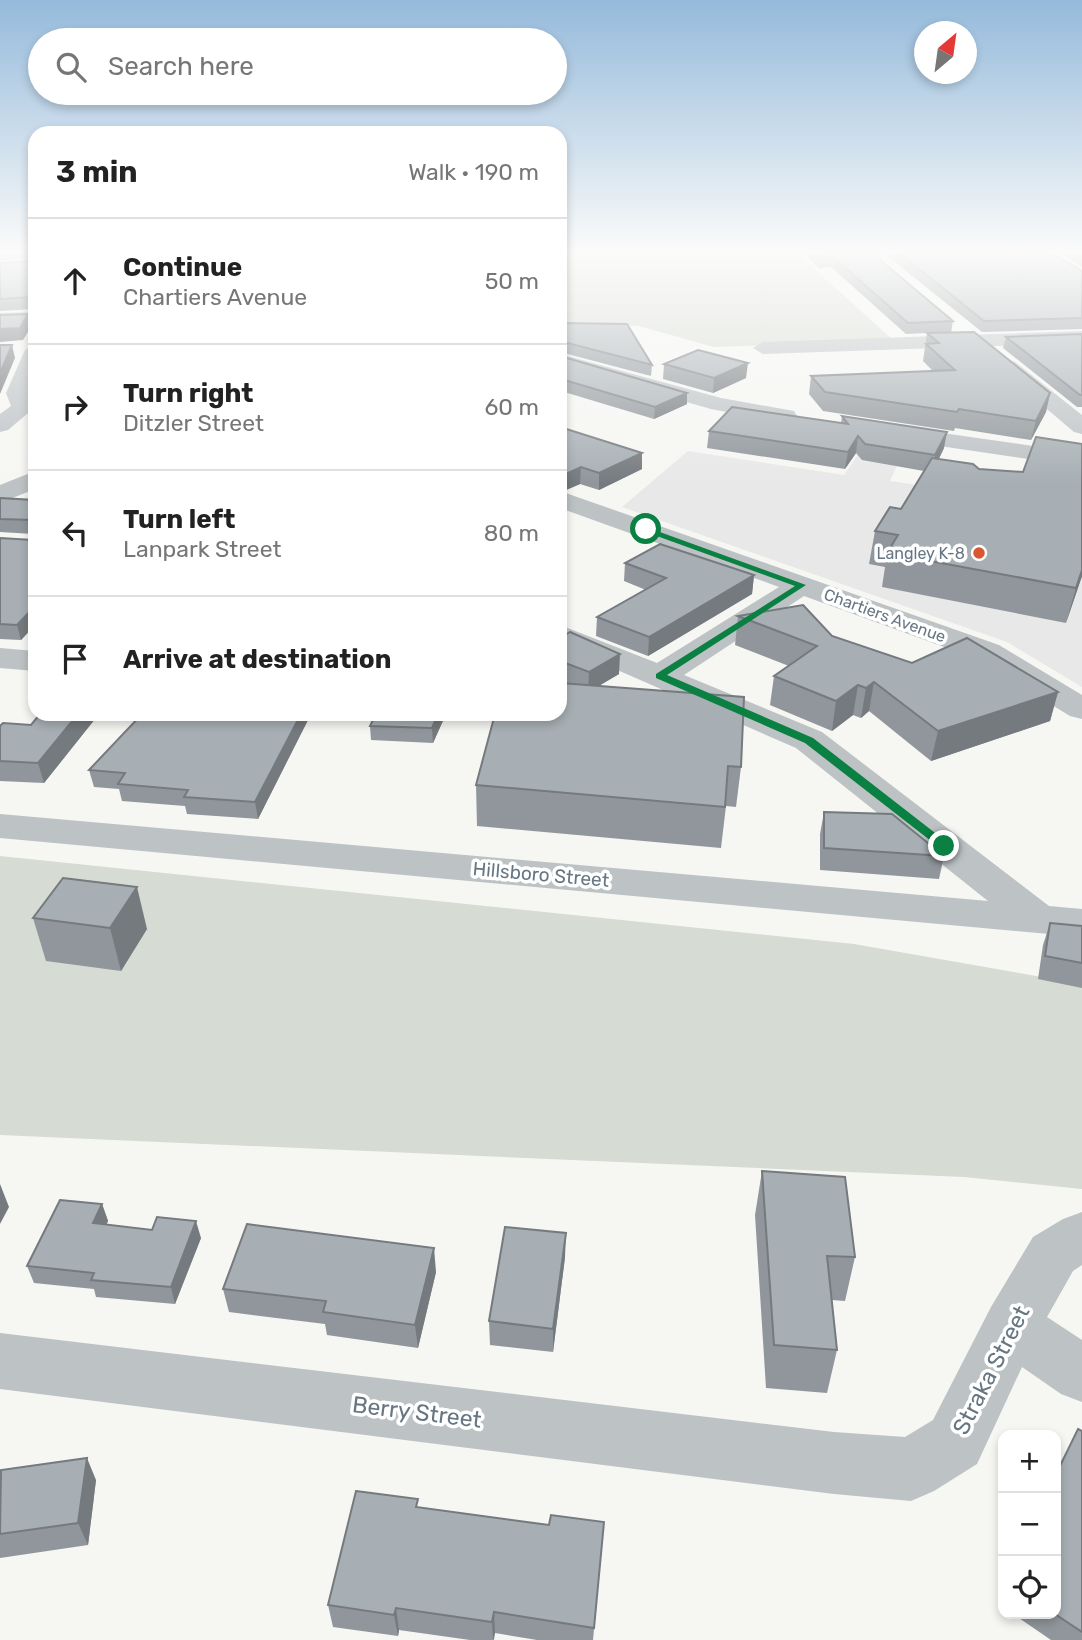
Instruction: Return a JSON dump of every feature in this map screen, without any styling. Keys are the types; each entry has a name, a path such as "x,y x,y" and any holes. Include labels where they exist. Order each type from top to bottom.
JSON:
{"street":[{"path":"965,331 1082,427"},
{"path":"763,348 1082,337"},
{"path":"12,349 28,349"},
{"path":"567,362 719,404 812,420"},
{"path":"0,425 23,408 17,393 28,366"},
{"path":"874,430 989,459 1082,460"},
{"path":"0,495 28,482"},
{"name":"Chartiers Avenue","path":"567,501 988,652 1082,709"},
{"path":"657,693 802,585"},
{"path":"567,638 657,693 713,698 809,740 1038,919"},
{"path":"0,658 28,660"},
{"name":"Hillsboro Street","path":"0,826 1082,923"},
{"name":"Straka Street","path":"834,1463 911,1469 955,1442 1012,1326 1053,1254 1082,1235"},
{"path":"1012,1326 1082,1374"},
{"name":"Berry Street","path":"0,1361 834,1463"}],"shaded area":[{"path":"655,331 882,331 894,341 714,347"},
{"path":"870,437 907,443 890,481 1082,510 1082,687 1007,642 622,507 688,451 844,475"},
{"path":"0,856 854,944 1082,984 1082,1189 964,1177 0,1135"}],"building":[{"path":"567,331 631,331 652,365 567,343"},
{"path":"974,332 1050,393 1036,421 825,392 811,376 955,370 926,344 939,343 927,333"},
{"path":"1082,334 1082,395 1006,337"},
{"path":"0,345 12,345 0,373"},
{"path":"698,350 748,363 714,378 664,364"},
{"path":"567,358 687,393 655,407 567,381"},
{"path":"732,407 848,424 842,416 947,432 935,455 865,444 858,436 848,452 709,431"},
{"path":"567,429 642,453 599,473 581,467 567,474"},
{"name":"Langley K-8","path":"1036,437 1082,444 1082,570 1076,588 887,553 898,535 875,531 890,507 901,509 932,458 973,464 979,469 1023,472"},
{"path":"0,498 28,500 28,520 0,519"},
{"path":"0,538 28,540 28,613 17,625 0,624"},
{"path":"660,544 754,575 649,637 597,617 666,578 625,563"},
{"path":"803,605 832,636 912,663 967,638 1058,692 938,731 874,682 866,688 858,685 836,701 774,676 817,646 738,616"},
{"path":"570,632 620,654 589,672 567,664 567,634"},
{"path":"567,684 744,697 741,767 728,766 725,807 476,785 493,721 567,721"},
{"path":"34,721 72,721 38,763 0,761 0,726 3,723 31,725"},
{"path":"135,721 297,721 255,802 184,797 188,790 118,784 125,773 89,770"},
{"path":"372,721 435,721 432,728 370,726"},
{"path":"824,812 892,814 944,856 824,848"},
{"path":"63,878 137,887 110,928 33,918"},
{"path":"1050,923 1082,926 1082,963 1045,956"},
{"path":"762,1171 845,1177 855,1257 827,1256 837,1350 774,1345"},
{"path":"60,1200 102,1204 93,1223 152,1230 157,1217 196,1221 171,1287 91,1280 94,1273 27,1266"},
{"path":"247,1224 434,1248 415,1325 323,1312 326,1301 223,1289"},
{"path":"505,1227 566,1233 553,1329 489,1321"},
{"path":"1078,1429 1082,1431 1082,1632 1061,1618 1061,1464"},
{"path":"87,1458 78,1523 0,1534 1,1470"},
{"path":"356,1491 418,1499 416,1507 549,1525 551,1515 604,1522 594,1628 494,1612 492,1622 396,1608 394,1615 328,1605"}],"place":[{"name":"Langley K-8","path":"979,553"}],"route":[{"path":"646,529 802,585 660,676 809,740 944,846"}]}
